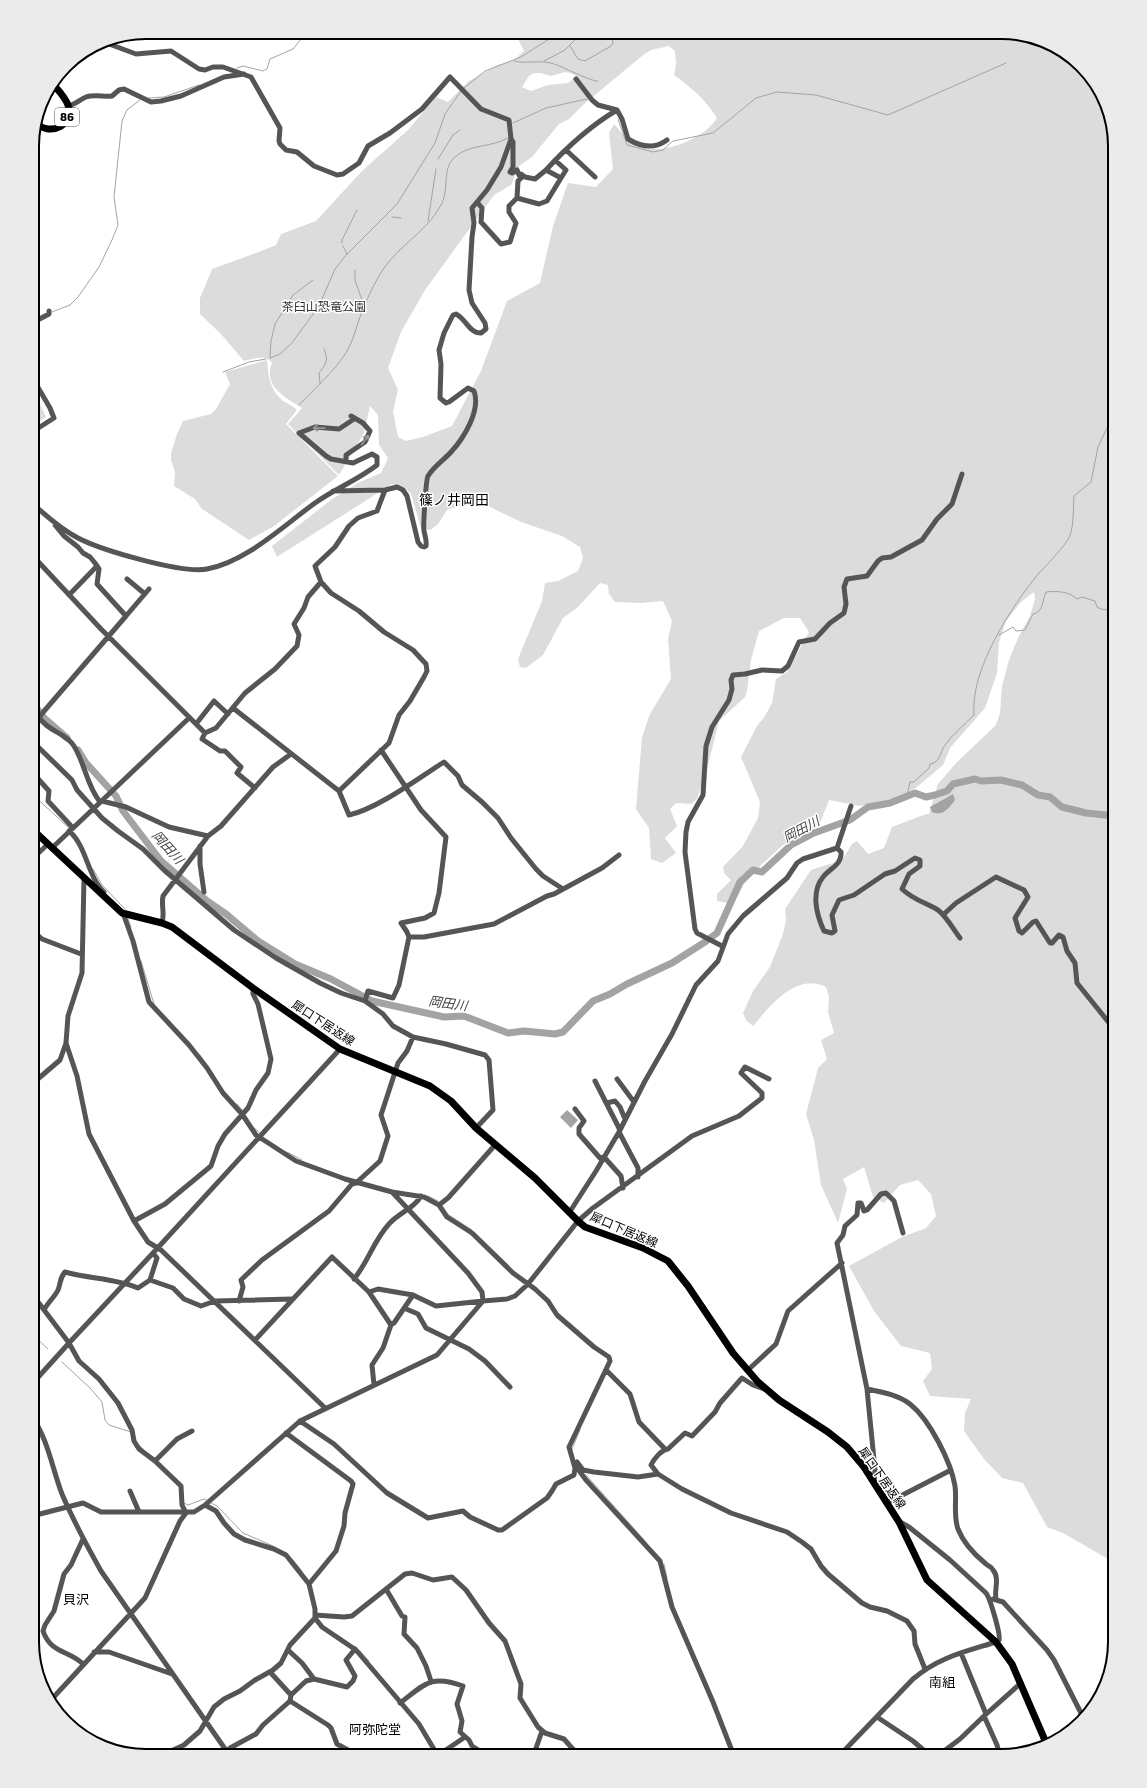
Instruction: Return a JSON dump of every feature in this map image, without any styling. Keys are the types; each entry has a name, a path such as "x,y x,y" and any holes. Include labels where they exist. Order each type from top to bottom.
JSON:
{"main road":[{"name":"86","path":"41,127 51,130 60,127 67,116 68,106 56,88"},
{"name":"犀口下居返線","path":"39,836 108,902 124,914 162,923 172,927 253,988 340,1049 430,1086 451,1102 476,1128 535,1178 585,1227 643,1248 668,1261 688,1286 733,1353 767,1390 847,1447 864,1467 899,1522 927,1580 996,1642 1012,1664 1045,1739"}],"street":[{"path":"112,45 136,54 171,51 199,69 205,70 213,67 223,67 251,77 254,80 259,93 279,124 280,144 286,150 297,152 314,166 331,174 343,174 359,164 368,146 390,133 422,109 450,77 481,109 509,120 511,139 513,142 513,167 510,172 512,173 517,170 519,175 521,174 528,178 535,179 598,121 617,110"},
{"path":"68,106 73,105 86,97 112,96 119,90 124,90 151,102 166,100 197,90 224,77 245,74"},
{"path":"576,79 592,100 598,105 617,110 622,119 628,139 632,142 654,147 667,140"},
{"path":"333,491 385,490 397,487 403,490 407,496 418,542 424,548 426,546 424,530 425,484 427,477 452,451 468,429 472,422 475,402 474,391 468,388 449,402 446,403 440,398 441,364 439,350 444,333 453,315 456,314 461,316 471,330 476,333 484,332 487,326 472,303 468,290 474,224 472,208 498,172 511,139"},
{"path":"566,150 595,177"},
{"path":"517,198 534,204 544,203 566,170 556,161"},
{"path":"546,170 561,178"},
{"path":"477,202 482,208 481,222 500,244 510,242 516,223 509,212 509,206 517,198 518,181 523,176"},
{"path":"39,318 49,312"},
{"path":"39,389 54,418 39,428"},
{"path":"39,509 51,520 76,537 109,550 169,566 197,570 207,569 233,560 252,549 333,491 373,468 378,462 377,457 372,454 353,463 346,461 342,462 326,456 299,433 315,427 339,429 353,417 363,423 370,431 365,442 348,452 346,455 346,461"},
{"path":"722,946 697,933 695,928 685,852 688,822 703,796 706,746 712,728 729,700 732,689 731,680 733,675 759,670 777,672 785,669 799,642 815,639 844,613 846,604 844,587 847,579 867,576 878,561 886,557 891,557 922,540 936,519 952,504 962,474"},
{"path":"339,791 389,743 398,715 419,689 427,671 426,664 413,650 384,632 358,611 338,598 320,582 315,566 335,547 349,526 358,518 377,511 385,490"},
{"path":"51,520 64,536 83,553 90,557 97,566 99,573 97,584 126,616"},
{"path":"39,562 188,719 196,724 205,733"},
{"path":"69,595 97,566"},
{"path":"127,579 145,594"},
{"path":"255,788 237,772 241,767 225,751 220,751 202,739 205,733 216,728 245,693 275,669 297,646 299,635 294,624 304,608 308,597 320,582"},
{"path":"44,725 39,717 44,710 149,589"},
{"path":"196,724 214,701 228,714"},
{"path":"233,708 339,791 349,815 359,813 406,787 444,762 458,776 462,785 498,818 511,838 543,876 563,889"},
{"path":"39,855 71,830 93,810 188,719"},
{"path":"39,722 74,746 93,794 101,801 126,807 169,827 208,836"},
{"path":"39,748 72,780 77,790 93,810 176,879 234,930 276,958 320,983 341,993 365,1001 384,1014 393,1026 413,1037 446,1044 485,1055 489,1060 492,1110 476,1128"},
{"path":"365,1001 368,991 393,998 399,985 408,937 407,932 401,923 425,918 434,913 439,893 446,837 421,810 381,750"},
{"path":"162,923 164,914 161,904 163,896 200,845 208,836 221,826 273,767 291,754"},
{"path":"39,780 49,791 48,801 71,830 78,842 91,872 101,890 124,914 133,941 149,1002 189,1045 207,1068 223,1093 243,1113 259,1137 296,1161 356,1183 392,1192 421,1196 439,1205 447,1217 472,1233 513,1273 548,1301 557,1315 594,1347 609,1357 610,1361 607,1371 569,1447 575,1468 574,1475 556,1484 546,1498 500,1530 470,1517 463,1511 428,1518 420,1514 387,1493 334,1444 300,1421"},
{"path":"837,848 851,806"},
{"path":"200,845 200,864 204,892"},
{"path":"837,848 841,852 840,860 837,865 824,875 816,892 817,909 824,931 832,934 835,931 832,915 839,900 854,895 885,874 895,871 915,858 920,860 920,866 909,874 902,889 919,902 933,907 943,915 960,938"},
{"path":"569,1213 619,1131 672,1034 696,985 718,961 722,946 728,934 743,916 786,878 797,863 803,859 837,848"},
{"path":"408,937 424,937 494,924 602,868 619,855"},
{"path":"943,915 956,903 996,877 1024,890 1028,897 1015,918 1019,931 1022,933 1036,921 1050,943 1060,936 1063,937 1066,950 1075,963 1077,983 1108,1022"},
{"path":"39,1078 60,1060 66,1043 68,1016 82,973 81,954 84,878"},
{"path":"39,936 42,939 81,954"},
{"path":"134,1220 165,1204 211,1166 218,1146 248,1108 256,1090 268,1074 270,1067 268,1048 258,1004 253,994 253,988"},
{"path":"239,1301 243,1287 241,1280 262,1260 329,1211 352,1184 356,1183 380,1161 388,1136 382,1115 394,1072 398,1063 407,1051 413,1037"},
{"path":"66,1043 77,1076 89,1134 134,1220 148,1242 158,1247 216,1301 325,1408"},
{"path":"39,1376 340,1049"},
{"path":"369,1292 378,1289 413,1295 436,1306 515,1296 528,1284 578,1221 594,1208 692,1136 739,1116 762,1098 762,1093 741,1073 745,1067 769,1079"},
{"path":"617,1079 634,1102"},
{"path":"595,1081 638,1168 638,1177"},
{"path":"607,1103 614,1101 620,1107 625,1119"},
{"path":"575,1110 584,1120 579,1128 579,1134 600,1158 604,1157 621,1176 623,1188"},
{"path":"439,1205 448,1198 495,1145"},
{"path":"39,1514 83,1503 101,1512 194,1512 205,1505 300,1421 437,1355 483,1301 482,1292 468,1273 392,1192"},
{"path":"874,1482 875,1470 868,1389 837,1243 845,1226 857,1216 858,1203 861,1203 864,1211 867,1210 881,1194 886,1193 891,1196 894,1201 903,1233"},
{"path":"354,1278 361,1270 381,1232 394,1218 418,1202 421,1196"},
{"path":"44,1310 58,1290 60,1278 65,1272 82,1277 126,1283 138,1288 150,1280 156,1258 153,1253"},
{"path":"255,1340 332,1257 369,1292 391,1325"},
{"path":"748,1370 776,1344 788,1311 842,1263"},
{"path":"150,1280 173,1288 184,1299 201,1306 216,1301 292,1299"},
{"path":"374,1385 372,1365 383,1348 391,1325 394,1323 413,1295"},
{"path":"39,1303 69,1343 79,1361 99,1379 118,1403 132,1430 134,1441 139,1449 155,1461 181,1486 182,1504 186,1513"},
{"path":"404,1308 418,1314 426,1328 469,1349 485,1361 510,1387"},
{"path":"607,1371 630,1394 639,1422 665,1450"},
{"path":"767,1390 753,1385 742,1378 720,1402 715,1412 692,1436 685,1432 668,1449 654,1458 651,1465 658,1474 682,1489 731,1513 787,1532 802,1542 811,1549 821,1566 828,1574 862,1603 870,1607 888,1611 907,1621 914,1631 915,1644 925,1669"},
{"path":"846,1749 925,1669 940,1660 996,1642 1000,1637 994,1619 993,1599 997,1582 994,1570 972,1550 958,1529 955,1489 951,1470 932,1433 922,1417 911,1405 888,1394 868,1389"},
{"path":"39,1427 68,1506 83,1539 101,1571 130,1615 195,1704 225,1749"},
{"path":"155,1461 177,1439 192,1431"},
{"path":"286,1433 351,1481 352,1484 345,1513 344,1526 336,1551 309,1584"},
{"path":"573,1461 575,1460 583,1470 621,1476 638,1477 658,1474"},
{"path":"573,1461 586,1480 660,1560 672,1608 713,1702 731,1749"},
{"path":"887,1504 951,1470"},
{"path":"130,1491 139,1512"},
{"path":"205,1505 216,1510 224,1523 234,1534 245,1540 274,1549 286,1555 309,1584 315,1616 322,1627 355,1649 419,1724 434,1749"},
{"path":"54,1696 145,1598 180,1521 186,1513"},
{"path":"899,1522 909,1527 971,1577 993,1599 1003,1602 1012,1610 1054,1660 1081,1713"},
{"path":"83,1539 71,1566 64,1574 54,1611 43,1631 50,1644 60,1652 79,1660 83,1664"},
{"path":"315,1616 352,1616 405,1574 412,1573 433,1580 452,1577 466,1590 489,1623 506,1641 521,1684 520,1698 542,1731 564,1739 573,1749"},
{"path":"386,1589 402,1616 405,1617 404,1634 417,1648 431,1681"},
{"path":"175,1749 184,1745 200,1731 214,1707 224,1699 270,1672 281,1663 290,1645 315,1616"},
{"path":"228,1749 256,1734 263,1724 290,1701 291,1695 306,1681 314,1678 347,1687 353,1681 355,1676 346,1660 355,1649"},
{"path":"288,1650 302,1663 314,1678"},
{"path":"94,1652 109,1652 172,1674"},
{"path":"961,1653 998,1749"},
{"path":"270,1672 291,1695"},
{"path":"400,1703 431,1681 449,1682 463,1686 457,1708 462,1720 460,1732 466,1737 472,1746 477,1749"},
{"path":"946,1749 1021,1683"},
{"path":"290,1701 328,1725 337,1744 346,1749"},
{"path":"877,1717 913,1741 921,1749"},
{"path":"537,1749 542,1731"},
{"path":"448,1749 466,1737"}],"green space":[{"name":"茶臼山恐竜公園","path":"518,39 1008,39 1035,45 1060,57 1081,75 1100,105 1107,132 1108,146 1108,1559 1063,1533 1047,1527 1023,1483 1002,1478 984,1459 964,1431 965,1413 971,1399 930,1396 923,1381 932,1369 930,1353 901,1346 874,1311 849,1266 902,1237 926,1228 936,1216 931,1194 918,1180 900,1185 884,1203 873,1197 864,1167 843,1179 847,1189 838,1223 821,1185 814,1140 806,1114 818,1068 827,1059 821,1040 834,1033 828,1012 829,997 826,987 815,984 804,984 794,987 767,1009 753,1026 746,1020 743,1013 753,991 770,967 783,934 786,920 785,909 811,870 842,860 852,844 857,841 868,854 884,848 892,827 929,814 938,784 956,763 996,725 1000,713 1002,686 1009,660 1018,638 1030,616 1035,599 1034,592 1021,602 1006,621 999,642 997,673 985,708 950,748 943,765 917,787 901,797 860,806 829,800 820,823 783,845 760,866 744,884 733,904 717,901 717,894 731,880 724,873 723,867 743,846 758,818 760,802 741,757 757,726 765,716 772,703 776,679 787,672 809,632 800,618 784,618 759,631 751,660 745,697 719,721 709,761 697,799 691,804 676,803 670,809 677,826 665,838 676,853 662,863 651,859 649,828 636,809 642,737 650,714 671,679 668,639 672,621 663,601 641,603 615,602 609,594 608,585 600,583 578,607 563,618 543,655 526,668 520,667 518,659 542,601 545,583 558,581 578,571 583,558 580,547 562,536 521,522 482,503 472,502 447,510 438,524 430,530 421,528 411,494 405,488 392,484 277,557 272,546 331,500 358,483 381,473 388,458 379,445 378,415 370,406 364,433 339,475 288,424 302,408 283,395 273,385 270,379 272,363 263,358 255,358 244,361 221,334 200,314 200,298 212,269 276,245 281,234 316,221 362,171 408,130 436,97 448,102 469,81 498,65 514,60 524,51","holes":["669,46 675,51 676,64 674,75 698,94 717,118 711,126 692,139 681,144 658,149 646,149 636,146 627,139 614,124 609,133 613,169 596,187 568,183 553,226 540,283 507,301 481,371 452,426 423,437 406,441 398,437 393,411 398,390 388,368 401,332 425,290 494,195 511,185 519,166 532,157 559,124 569,119 583,105 643,55 651,50","565,72 577,76 568,83 548,85 531,91 522,87 529,76 534,73 551,76"]},
{"path":"267,360 270,382 275,392 283,401 297,410 286,424 338,476 274,526 249,540 202,509 195,499 174,486 175,472 171,460 171,453 183,421 211,414 216,409 230,384 225,372"},
{"path":"39,402 46,417 39,422"}],"shaded area":[{"path":"953,794 955,800 943,813 932,812 930,807"},
{"path":"567,1110 578,1120 571,1128 560,1117"}],"waterway":[{"path":"237,68 243,66 263,71 267,69 270,59 293,49 301,39"},
{"path":"464,88 485,71 521,57 549,39"},
{"path":"544,61 565,50 576,39"},
{"path":"570,46 578,59 585,61 611,46 613,43 612,39"},
{"path":"514,61 551,63 594,81 598,81"},
{"path":"618,119 627,145 653,152 663,150 673,141 713,133 756,98 777,92 816,95 888,115 1006,63"},
{"path":"149,98 164,97 199,85"},
{"path":"313,280 293,295 275,324 271,341 270,358 280,354 291,344 319,306 335,269 347,254 397,204 435,143 445,114 461,91"},
{"path":"513,123 546,108 587,99"},
{"path":"52,312 70,305 78,297 99,267 112,240 118,225 114,197 122,121 127,110 140,100"},
{"path":"438,159 453,135 460,130"},
{"path":"299,405 331,372 347,351 368,298 384,268 429,222 441,205 444,199 448,167 451,162 455,157 467,150 508,138"},
{"path":"428,221 436,169"},
{"path":"342,243 342,240 357,210"},
{"path":"392,217 401,218"},
{"path":"343,246 347,254"},
{"path":"355,270 355,280 364,306"},
{"path":"320,383 319,373 325,365 326,359 324,349"},
{"path":"223,372 249,362 266,359"},
{"path":"907,796 910,782 914,782 929,768 930,764 936,762 948,741 974,715 974,697 985,659 994,640 1016,603 1068,539 1072,526 1074,496 1091,482 1098,447 1108,426"},
{"path":"999,635 1013,627 1016,631 1025,630 1033,614 1037,613 1041,608 1046,592 1066,593 1077,599 1082,597 1095,601 1097,607 1108,610"},
{"name":"岡田川","path":"39,711 44,718 67,738"},
{"name":"岡田川","path":"78,750 86,763 116,796 123,811 161,861 207,901 226,914 258,941 295,964 331,979 372,1001 444,1017 464,1016 508,1033 524,1031 555,1034 563,1032 593,1001 672,963 717,933 740,882 753,870 762,872 791,845 814,833 850,820 868,807 890,803 915,793 926,797 935,795 947,791 953,784 975,779 981,781 1001,780 1022,785 1038,795 1050,797 1062,807 1086,813 1108,815"},
{"path":"39,800 69,828"},
{"path":"93,869 102,885 125,909"},
{"path":"128,919 131,927"},
{"path":"141,961 154,1004"},
{"path":"200,1055 214,1075"},
{"path":"237,1104 243,1111"},
{"path":"253,1127 259,1132"},
{"path":"287,1152 302,1160"},
{"path":"428,1196 438,1201"},
{"path":"449,1215 472,1230"},
{"path":"474,1232 509,1266"},
{"path":"39,1341 48,1349"},
{"path":"62,1362 91,1389 102,1402 105,1420 109,1425 131,1432"},
{"path":"572,1449 580,1430"},
{"path":"140,1446 145,1451"},
{"path":"586,1475 645,1541"},
{"path":"184,1503 188,1505 204,1499 207,1500"},
{"path":"211,1503 217,1506 243,1533 273,1546"},
{"path":"292,1559 302,1571"},
{"path":"664,1564 667,1578"},
{"path":"360,1651 369,1661"}],"district":[{"name":"篠ノ井岡田","path":"454,500"},
{"name":"貝沢","path":"76,1599"},
{"name":"南組","path":"942,1682"},
{"name":"阿弥陀堂","path":"375,1729"}]}
